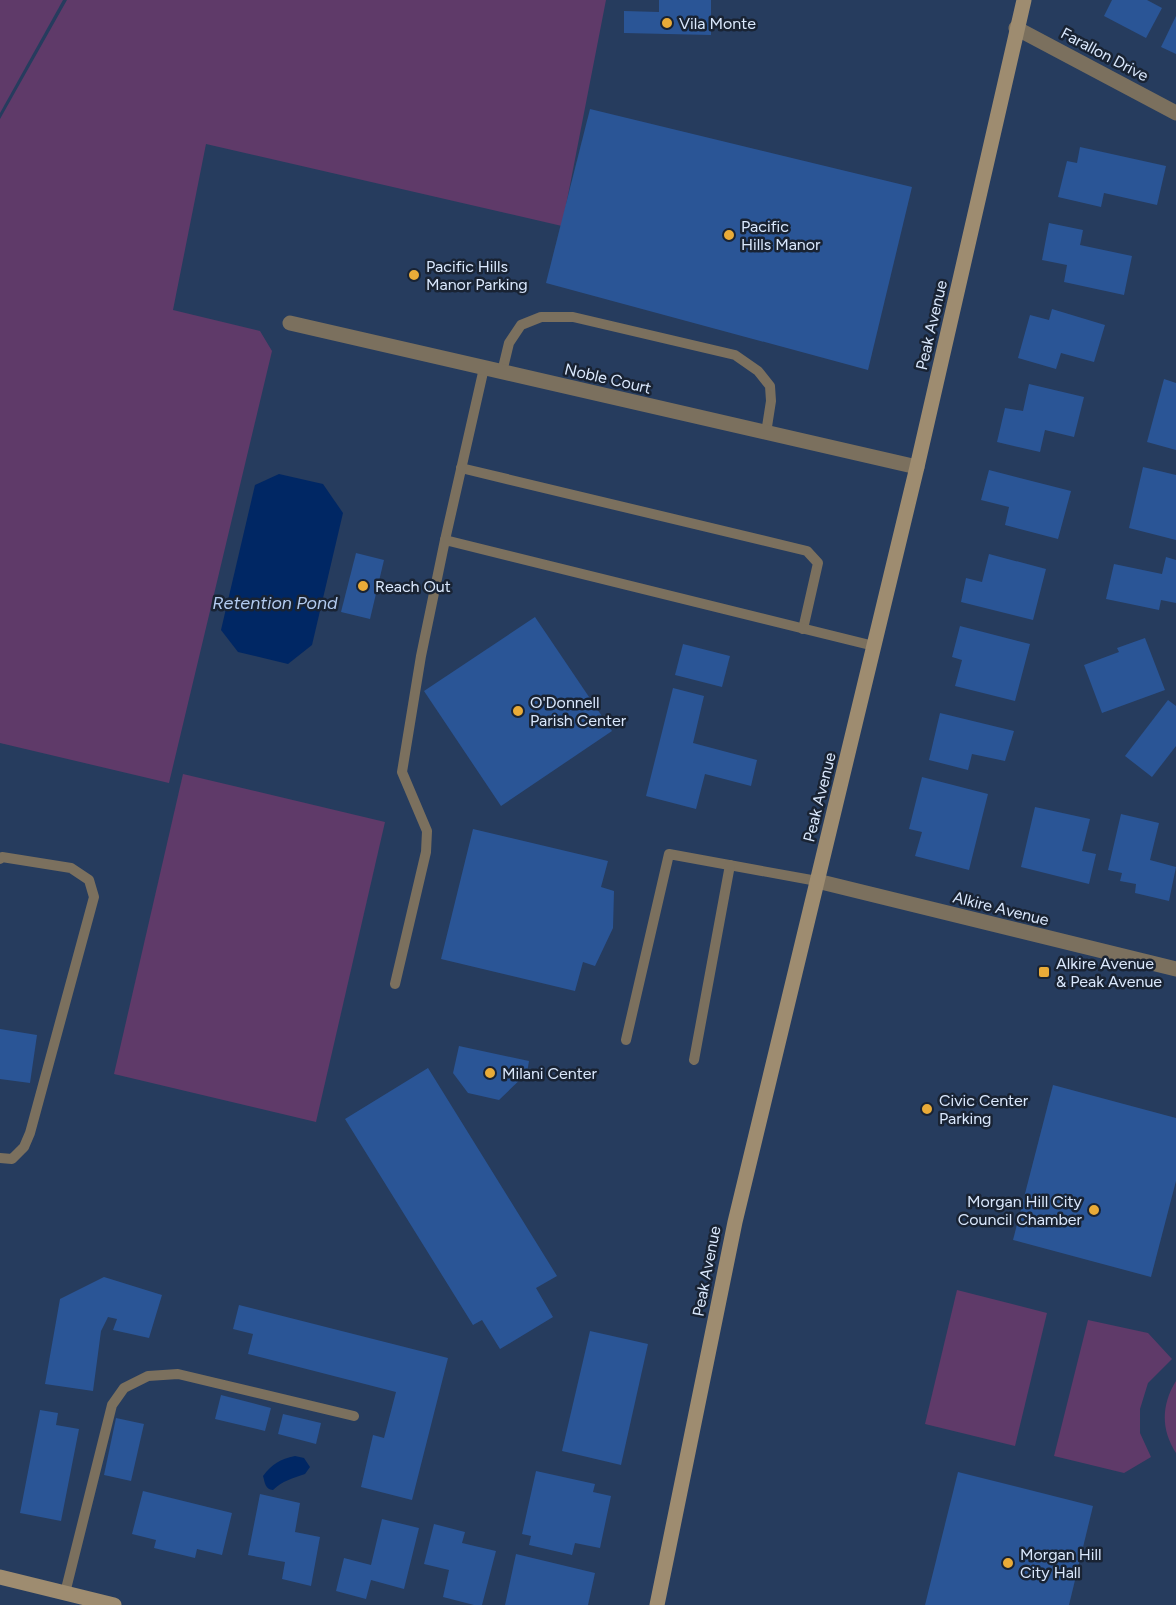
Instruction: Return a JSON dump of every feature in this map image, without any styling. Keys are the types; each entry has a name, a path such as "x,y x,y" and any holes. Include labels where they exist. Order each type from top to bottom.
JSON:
{"street":[{"name":"Peak Avenue","path":"657,1605 735,1222 917,468 1024,0"},
{"name":"Farallon Drive","path":"1016,28 1176,113"},
{"name":"Noble Court","path":"291,323 917,468"},
{"name":"Alkire Avenue","path":"817,881 1176,969"},
{"path":"0,1577 114,1605"}],"lane":[{"path":"502,372 509,343 521,325 541,317 573,317 735,355 758,371 770,386 771,401 766,433"},
{"path":"395,984 426,852 427,831 402,772 421,656 484,368"},
{"path":"461,468 807,551 818,563 803,629"},
{"path":"445,540 874,646"},
{"path":"626,1040 669,854 817,881"},
{"path":"0,859 2,857 70,868 89,880 94,897 30,1133 24,1147 12,1159 0,1158"},
{"path":"694,1060 730,865"},
{"path":"65,1593 112,1405 124,1388 148,1376 178,1374 354,1416"}],"shaded area":[{"path":"0,0 63,0 0,113"},
{"path":"67,0 606,0 562,226 206,144 173,310 260,331 272,351 169,783 0,743 0,119"},
{"path":"183,774 385,822 316,1122 114,1074"},
{"path":"957,1290 1047,1313 1015,1446 925,1424"},
{"path":"1088,1320 1148,1333 1172,1359 1148,1383 1140,1409 1140,1433 1151,1457 1124,1473 1054,1456"},
{"path":"1176,1381 1176,1453 1165,1426 1165,1408"}],"water":[{"name":"Retention Pond","path":"279,474 323,484 343,513 312,645 288,664 238,652 221,630 255,485"},
{"path":"295,1456 304,1458 310,1467 305,1474 284,1482 273,1490 268,1488 263,1476 266,1472 273,1465"}],"building":[{"name":"Vila Monte","path":"659,0 711,0 711,35 624,33 624,11 659,12"},
{"path":"1112,0 1147,0 1162,8 1146,38 1104,16"},
{"path":"1176,16 1176,54 1161,47"},
{"name":"Pacific Hills Manor","path":"590,109 912,187 868,370 546,283"},
{"path":"1080,147 1166,166 1157,205 1104,193 1101,207 1058,197 1067,161 1077,163"},
{"path":"1049,223 1083,230 1080,245 1132,256 1124,295 1064,282 1067,265 1042,260"},
{"path":"1052,309 1105,325 1094,362 1061,353 1056,369 1018,358 1030,315 1049,320"},
{"path":"1164,379 1176,383 1176,450 1147,442"},
{"path":"1029,384 1084,397 1074,437 1045,430 1040,452 997,442 1005,408 1023,411"},
{"path":"1143,467 1176,475 1176,540 1129,528"},
{"path":"989,470 1071,491 1058,539 1005,525 1009,507 981,500"},
{"name":"Reach Out","path":"356,553 384,560 370,619 341,612"},
{"path":"989,554 1046,569 1033,620 961,602 966,578 982,582"},
{"path":"1166,557 1176,560 1176,603 1161,600 1159,610 1106,599 1114,564 1162,574"},
{"name":"O'Donnell Parish Center","path":"535,617 612,731 501,806 424,691"},
{"path":"960,626 1030,644 1015,701 955,686 962,660 952,657"},
{"path":"1145,638 1165,690 1102,713 1084,665 1119,652 1117,648"},
{"path":"683,644 730,656 722,687 675,675"},
{"path":"673,688 704,696 693,743 757,760 751,786 705,774 696,809 646,796"},
{"path":"1168,700 1176,706 1176,746 1152,777 1125,756"},
{"path":"940,713 1014,731 1005,761 972,754 968,770 929,760"},
{"path":"922,777 988,794 969,870 915,856 922,832 909,829"},
{"path":"1035,807 1090,819 1082,851 1096,854 1089,884 1021,867"},
{"path":"1121,814 1159,823 1150,860 1176,867 1169,901 1135,893 1136,884 1120,881 1122,873 1108,870"},
{"path":"473,829 608,861 601,887 614,891 613,928 595,966 583,962 575,991 441,959"},
{"path":"0,1029 37,1035 30,1083 0,1079"},
{"name":"Milani Center","path":"459,1046 529,1061 527,1073 499,1100 468,1093 453,1073"},
{"path":"428,1068 557,1276 536,1288 553,1317 500,1349 482,1320 473,1325 345,1119"},
{"name":"Morgan Hill City Council Chamber","path":"1053,1085 1176,1118 1176,1181 1151,1277 1013,1240"},
{"path":"104,1277 162,1295 149,1338 113,1330 117,1319 108,1317 101,1331 93,1391 45,1384 60,1299"},
{"path":"239,1305 448,1358 412,1500 361,1487 373,1435 384,1438 396,1392 248,1354 253,1334 233,1329"},
{"path":"590,1331 648,1344 621,1465 562,1451"},
{"path":"221,1395 271,1408 265,1431 215,1419"},
{"path":"40,1410 58,1413 56,1425 79,1429 61,1521 20,1513"},
{"path":"283,1414 321,1423 316,1444 278,1434"},
{"path":"116,1418 144,1424 131,1481 104,1475"},
{"path":"536,1471 595,1484 593,1492 611,1496 600,1548 575,1543 572,1555 529,1545 531,1536 522,1534"},
{"name":"Morgan Hill City Hall","path":"958,1472 1093,1506 1069,1605 925,1605"},
{"path":"143,1491 232,1513 222,1555 197,1549 195,1558 154,1548 156,1540 132,1534"},
{"path":"260,1494 300,1503 295,1532 320,1537 311,1586 282,1579 285,1562 248,1555"},
{"path":"382,1519 419,1528 404,1589 371,1580 366,1599 336,1591 344,1558 371,1565"},
{"path":"434,1524 465,1532 462,1543 496,1551 482,1605 443,1597 449,1570 424,1564"},
{"path":"516,1554 595,1573 588,1605 505,1605"}],"place":[{"name":"Vila Monte","path":"667,23"},
{"name":"Pacific Hills Manor","path":"729,235"},
{"name":"Pacific Hills Manor Parking","path":"414,275"},
{"name":"Reach Out","path":"363,586"},
{"name":"O'Donnell Parish Center","path":"518,711"},
{"name":"Alkire Avenue & Peak Avenue","path":"1044,972"},
{"name":"Milani Center","path":"490,1073"},
{"name":"Civic Center Parking","path":"927,1109"},
{"name":"Morgan Hill City Council Chamber","path":"1094,1210"},
{"name":"Morgan Hill City Hall","path":"1008,1563"}]}
